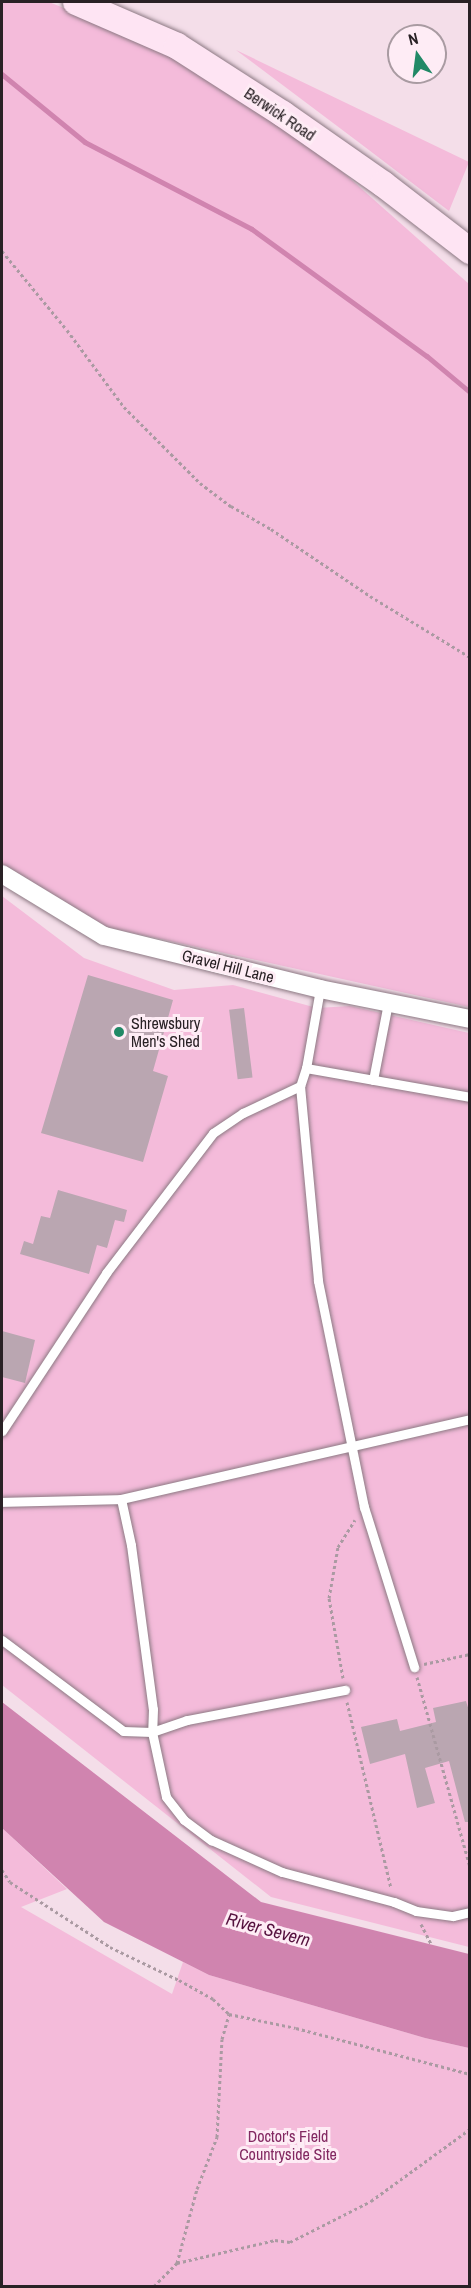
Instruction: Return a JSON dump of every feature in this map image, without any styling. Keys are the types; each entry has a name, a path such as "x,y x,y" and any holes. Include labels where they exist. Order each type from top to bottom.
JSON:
{"main road":[{"name":"Berwick Road","path":"76,2 177,46 283,114 364,171 470,251"}],"street":[{"name":"Gravel Hill Lane","path":"2,874 104,936 320,988 470,1019"}],"lane":[{"path":"320,988 306,1068 300,1086 318,1281 364,1507 414,1667"},
{"path":"373,1080 388,1003"},
{"path":"306,1068 470,1097"},
{"path":"2,1431 106,1273 213,1133 243,1113 300,1086"},
{"path":"2,1502 121,1499 470,1419"},
{"path":"121,1499 133,1557 153,1709 152,1732 166,1797 184,1820 211,1840 282,1872 394,1902 416,1911 453,1916 470,1912"},
{"path":"2,1640 123,1731 152,1732 187,1720 345,1690"}],"path":[{"path":"2,251 67,330 124,407 200,483 231,506 291,541 370,596 470,657"},
{"path":"364,1507 338,1547 329,1598 345,1690 394,1902"},
{"path":"470,1654 414,1667 470,1867"},
{"path":"2,1870 10,1882 110,1947 213,1999 229,2014 296,2028 470,2074"},
{"path":"416,1911 431,1944"},
{"path":"154,2286 177,2263 197,2189 217,2137 222,2039 229,2014"},
{"path":"177,2263 275,2240 290,2242 371,2201 470,2129"}],"green space":[{"path":"2,2 49,2 160,47 285,121 469,284 469,1007 106,927 2,866"},
{"path":"236,50 469,162 449,211 361,144"},
{"path":"2,896 84,958 174,990 233,985 317,1008 350,1006 469,1033 469,1947 271,1897 2,1685"},
{"name":"Doctor's Field Countryside Site","path":"2,1828 67,1889 21,1907 172,1994 183,1962 209,1975 425,2038 469,2048 469,2286 2,2286"}],"water":[{"name":"River Severn","path":"2,1702 261,1902 469,1954 469,2048 425,2038 209,1975 104,1922 2,1828"}],"building":[{"path":"88,975 173,1000 153,1071 168,1076 143,1162 41,1133"},
{"path":"244,1008 253,1077 238,1079 229,1010"},
{"path":"58,1190 127,1210 124,1222 115,1220 107,1248 97,1245 89,1274 20,1254 24,1241 33,1244 41,1216 50,1218"},
{"path":"2,1331 35,1340 25,1383 2,1377"},
{"path":"466,1701 470,1714 470,1822 465,1822 449,1761 425,1768 435,1803 417,1808 405,1754 370,1764 361,1727 397,1719 400,1731 436,1722 433,1708"}],"waterway":[{"path":"2,74 85,142 252,229 427,356 470,392"}],"place":[{"name":"Shrewsbury Men's Shed","path":"119,1032"}]}
